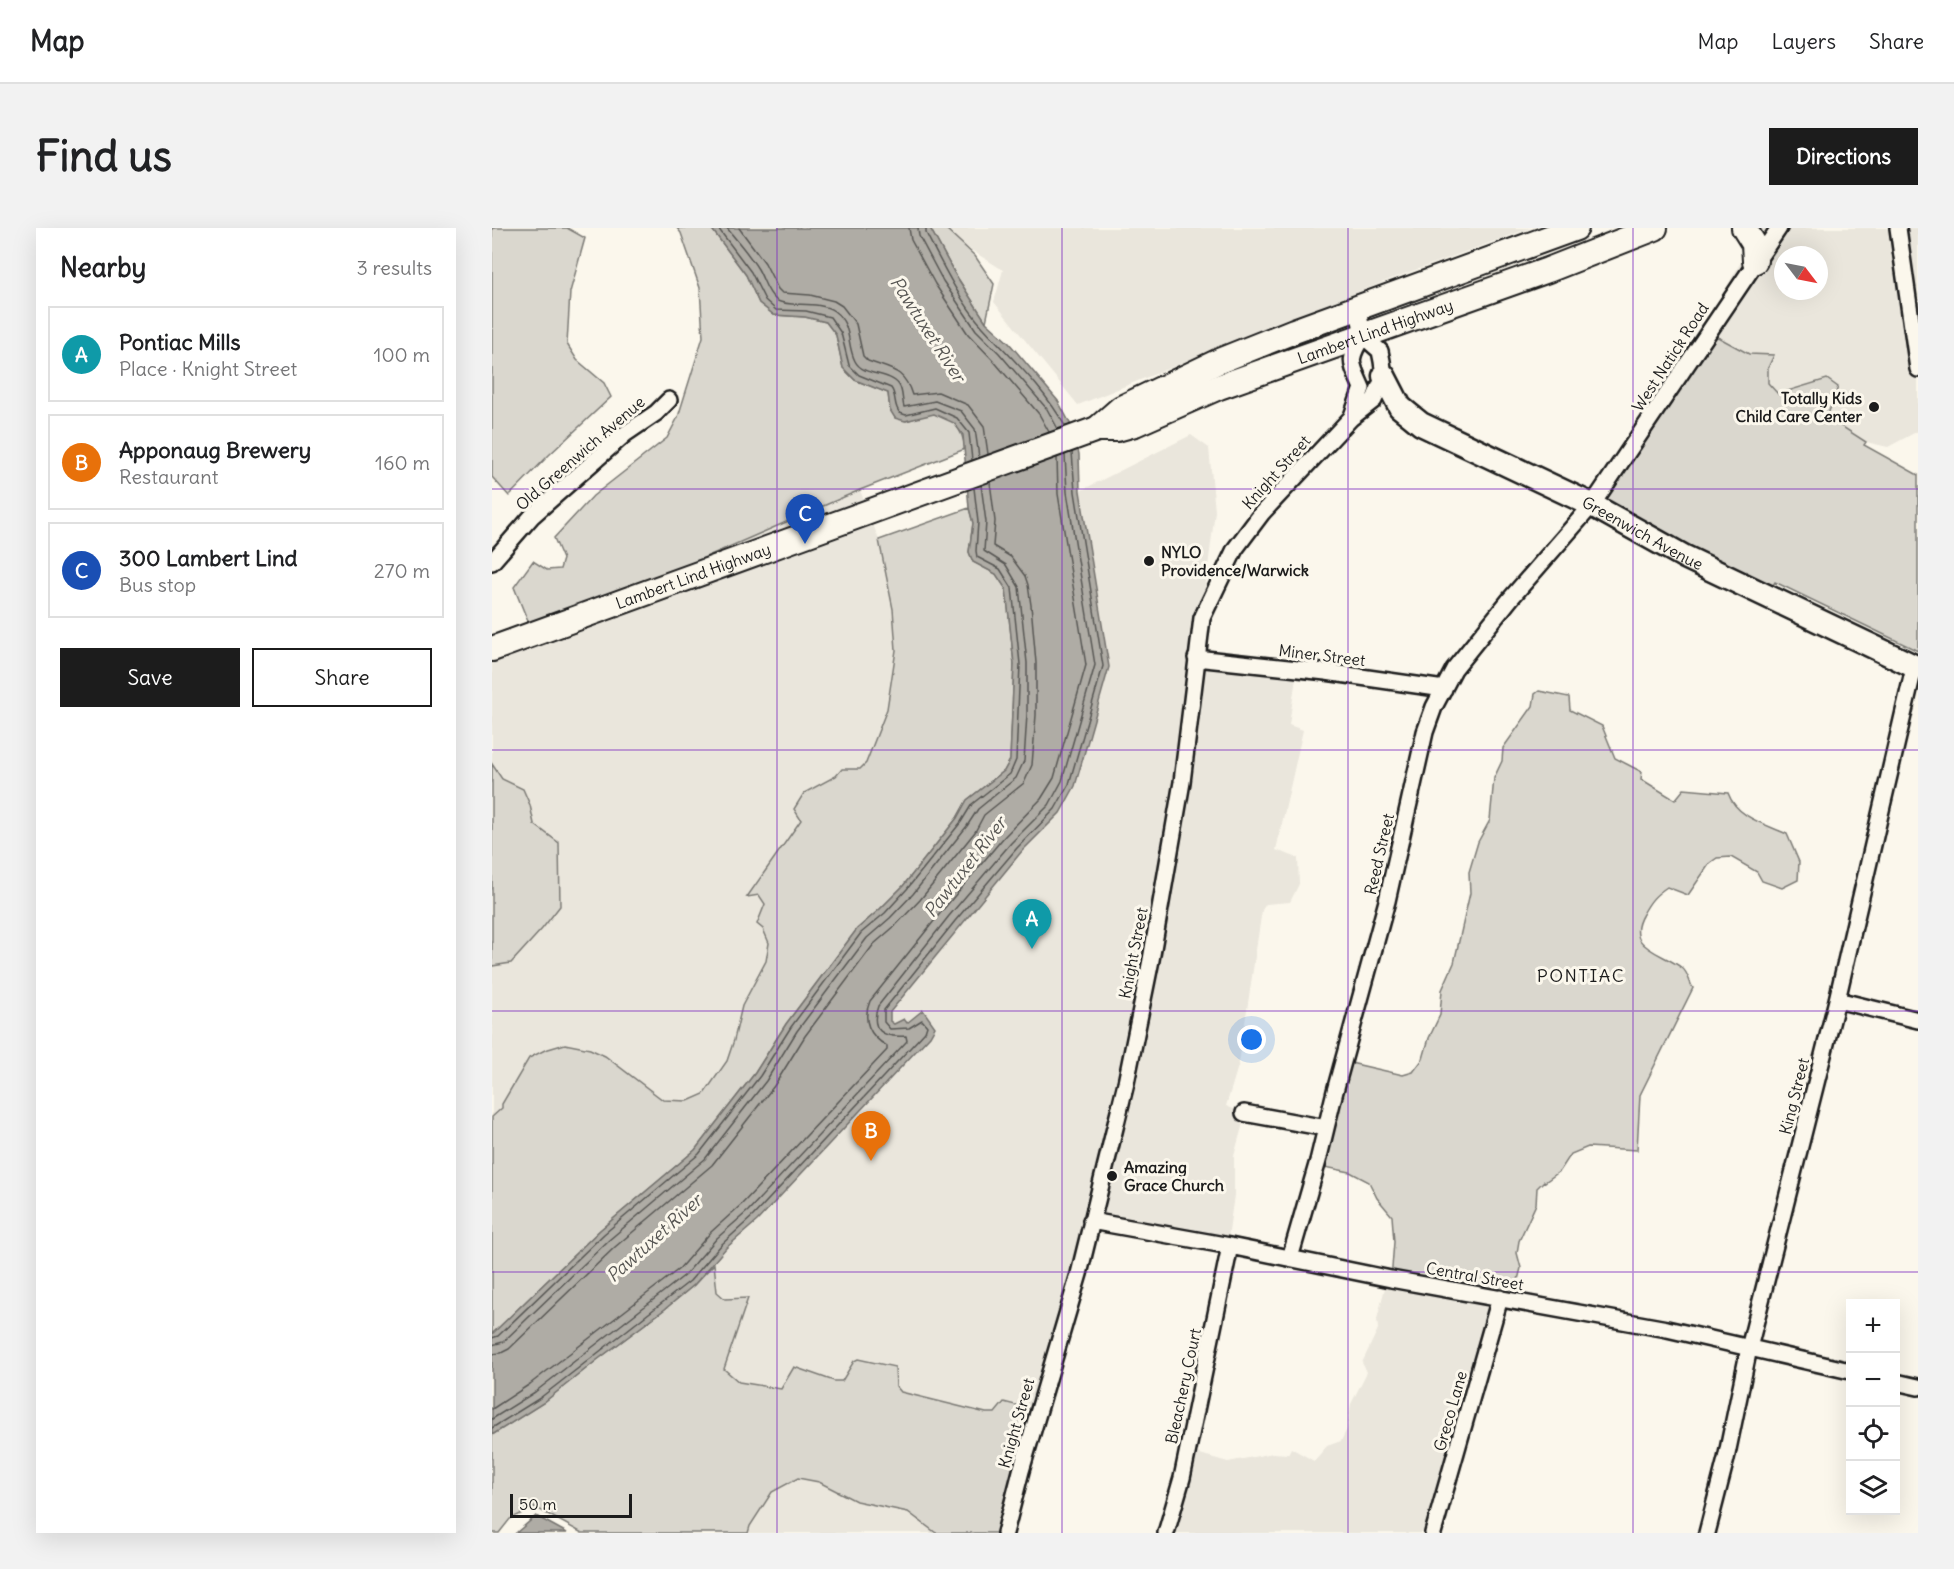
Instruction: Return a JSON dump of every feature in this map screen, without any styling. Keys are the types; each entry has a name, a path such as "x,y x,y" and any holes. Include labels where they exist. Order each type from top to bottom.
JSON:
{"main road":[{"name":"Lambert Lind Highway","path":"1097,429 1121,408 1219,361 1576,228"},
{"name":"Lambert Lind Highway","path":"492,649 1097,429 1116,429 1135,424 1219,387 1548,270 1655,228"},
{"path":"1744,228 1755,244 1755,261"}],"street":[{"name":"West Natick Road","path":"1592,505 1779,228"},
{"path":"1898,228 1915,320 1918,369"},
{"path":"1358,309 1363,336 1380,351 1384,376"},
{"name":"Knight Street","path":"1351,418 1362,388 1351,361 1352,353 1363,336"},
{"name":"Knight Street","path":"1005,1533 1079,1274 1126,1083 1151,960 1182,782 1202,618 1235,549 1271,501 1351,418 1374,400 1384,376"},
{"name":"Greenwich Avenue","path":"1384,376 1400,407 1421,424 1592,505 1685,557 1916,668"},
{"name":"Old Greenwich Avenue","path":"492,562 532,516 625,434 656,413 669,400"},
{"name":"Reed Street","path":"1290,1258 1387,902 1425,732 1434,707 1454,669 1511,598 1592,505"},
{"name":"Miner Street","path":"1196,658 1326,672 1444,689"},
{"name":"King Street","path":"1707,1533 1726,1459 1749,1348 1837,1000 1916,668"},
{"path":"1837,1000 1918,1020"},
{"path":"1244,1113 1326,1128"},
{"name":"Central Street","path":"1091,1221 1230,1246 1391,1280 1666,1329 1846,1370"},
{"name":"Bleachery Court","path":"1166,1533 1182,1478 1230,1246"},
{"name":"Greco Lane","path":"1433,1533 1500,1298"},
{"path":"1900,1383 1918,1388"}],"shaded area":[{"path":"492,228 567,228 585,238 570,292 567,344 577,360 604,383 611,397 509,496 492,477"},
{"path":"677,228 711,228 746,275 759,303 774,315 805,317 826,322 836,335 843,368 855,380 888,393 890,410 906,421 932,414 948,418 960,431 965,449 860,490 554,623 529,624 514,587 533,561 547,570 560,569 563,559 554,538 593,496 667,438 678,417 703,337 700,288 681,233"},
{"path":"930,228 945,228 975,256 994,284 986,322 955,274"},
{"path":"942,228 1531,228 1391,279 1078,405 994,302 1003,270 944,233"},
{"path":"1760,228 1918,228 1918,431 1888,447 1866,442 1827,417 1838,387 1778,394 1768,383 1768,368 1773,355 1749,354 1703,329"},
{"path":"1703,329 1749,354 1774,355 1768,368 1768,383 1778,394 1827,379 1838,387 1827,417 1866,442 1864,445 1918,475 1918,651 1775,582 1766,596 1593,506"},
{"path":"1191,435 1209,448 1215,511 1197,656 1297,671 1289,725 1303,730 1276,850 1298,858 1299,884 1290,902 1266,904 1262,910 1239,1063 1226,1106 1244,1113 1245,1116 1234,1156 1234,1195 1227,1245 1094,1223 1039,1411 1004,1402 995,1413 986,1413 901,1392 854,1361 842,1381 834,1381 794,1367 781,1389 739,1382 724,1369 747,1299 724,1299 717,1292 714,1264 726,1248 757,1221 907,1023 894,1024 890,1021 890,1012 1022,851 1060,813 1075,786 1109,667 1080,491"},
{"path":"860,490 879,540 893,609 896,650 887,709 866,763 860,769 842,770 836,776 804,793 802,820 747,896 759,895 765,904 757,924 763,929 769,943 766,961 742,1006 727,1061 704,1094 688,1101 663,1100 605,1056 502,1108 492,1117 492,966 511,963 560,906 559,843 534,824 530,805 523,789 502,779 492,764 492,646 554,623"},
{"path":"969,508 973,523 969,552 973,562 996,574 1006,589 1014,664 1010,760 1004,771 967,800 957,818 903,886 857,929 786,1024 755,1073 695,1150 600,1230 492,1334 492,1117 502,1108 502,1104 529,1058 565,1044 590,1049 605,1056 663,1100 688,1101 704,1094 727,1061 742,1006 766,961 769,943 763,929 757,924 765,904 759,895 747,897 801,820 794,809 804,793 836,776 842,769 860,769 866,763 887,709 896,650 893,609 879,540"},
{"path":"1539,691 1569,697 1570,710 1602,726 1615,758 1642,772 1641,779 1675,800 1684,789 1728,793 1732,802 1745,814 1787,834 1799,862 1798,880 1782,888 1762,881 1757,872 1731,857 1717,858 1710,863 1688,895 1667,887 1648,905 1638,925 1641,942 1684,970 1693,988 1640,1095 1637,1150 1588,1147 1571,1154 1560,1171 1537,1188 1536,1204 1519,1241 1517,1253 1521,1268 1513,1300 1391,1280 1394,1242 1392,1216 1377,1198 1369,1182 1350,1172 1320,1166 1346,1062 1403,1075 1413,1072 1423,1059 1429,1038 1440,1015 1442,990 1454,963 1470,893 1469,872 1478,842 1490,820 1494,778 1502,761 1503,748 1533,706 1535,694"},
{"path":"492,764 502,779 523,789 530,805 534,824 559,843 560,906 511,963 492,966"},
{"path":"714,1264 717,1292 725,1299 748,1298 724,1369 739,1382 781,1389 794,1367 834,1381 842,1381 854,1361 858,1359 895,1367 896,1386 901,1392 986,1413 995,1413 1004,1402 1039,1411 1006,1533 936,1533 908,1512 856,1501 819,1482 798,1478 772,1492 750,1526 748,1533 582,1533 535,1507 510,1519 499,1533 492,1533 492,1435 543,1403 665,1309 694,1285"},
{"path":"1387,1280 1493,1299 1434,1533 1167,1533 1193,1452 1228,1462 1273,1453 1288,1454 1291,1448 1314,1461 1327,1446 1341,1441 1347,1429 1351,1404 1367,1372 1362,1363 1378,1329 1377,1319"},
{"path":"798,1478 819,1482 856,1501 908,1512 936,1533 748,1533 750,1526 772,1492"}],"water":[{"name":"Pawtuxet River","path":"711,228 930,228 955,274 986,322 1009,343 1058,401 1073,429 1079,454 1080,491 1109,667 1075,786 1060,813 1022,851 890,1012 890,1021 894,1024 904,1019 907,1023 923,1010 935,1027 930,1036 757,1221 726,1248 694,1285 543,1403 492,1435 492,1334 600,1230 695,1150 755,1073 786,1024 857,929 903,886 957,818 967,800 1004,771 1010,760 1014,664 1006,589 996,574 973,562 969,552 973,523 969,508 963,435 954,423 934,414 905,421 895,418 890,410 888,393 855,380 843,368 836,335 826,322 805,317 774,315 759,303 746,275"},
{"path":"536,1516 567,1533 516,1533"}],"place":[{"name":"Totally Kids Child Care Center","path":"1874,407"},
{"name":"300 Lambert Lind","path":"805,544"},
{"name":"NYLO Providence/Warwick","path":"1149,561"},
{"name":"Pontiac Mills","path":"1032,949"},
{"name":"Apponaug Brewery","path":"871,1161"},
{"name":"Amazing Grace Church","path":"1112,1176"}],"district":[{"name":"PONTIAC","path":"1581,975"}]}
